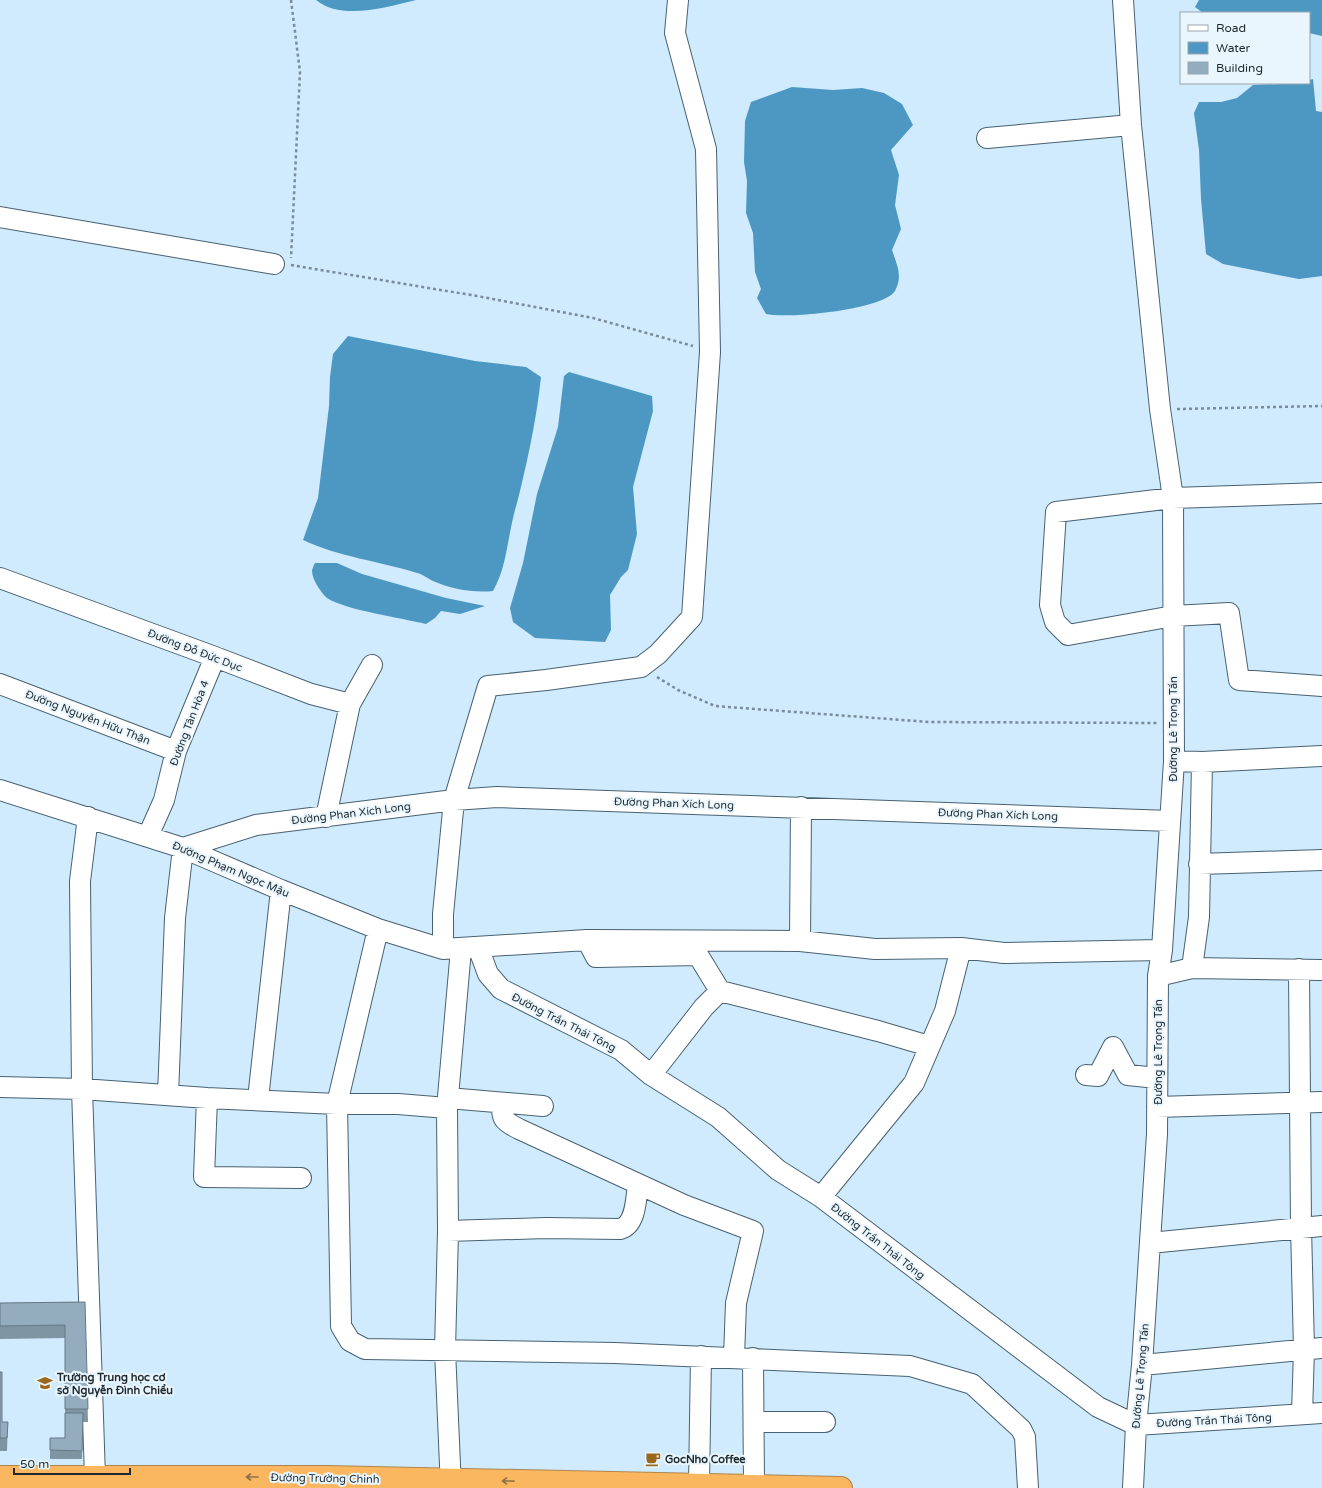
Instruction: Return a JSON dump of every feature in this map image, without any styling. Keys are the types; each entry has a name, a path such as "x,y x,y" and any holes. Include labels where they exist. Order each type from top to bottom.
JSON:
{"highway":[{"name":"Đường Trường Chinh","path":"0,1477 320,1477 451,1484 699,1485 841,1488"}],"street":[{"path":"451,1484 445,1350 448,1231 447,1103 460,948 443,914 454,800 488,686 642,667 658,654 692,617 710,352 706,149 675,33 678,0"},
{"name":"Đường Lê Trọng Tấn","path":"1123,0 1131,125 1160,409 1173,498 1174,761 1162,950 1158,976 1157,1106 1150,1243 1142,1365 1136,1424 1133,1488"},
{"path":"988,138 1131,125"},
{"path":"0,216 274,264"},
{"path":"1322,494 1173,498 1056,512 1050,605 1055,622 1068,635 1173,616 1229,613 1239,680 1322,686"},
{"name":"Đường Đỗ Đức Dục","path":"0,578 311,694 350,704"},
{"name":"Đường Tân Hòa 4","path":"148,836 164,800 176,750 215,657"},
{"path":"326,816 350,704 372,665"},
{"name":"Đường Nguyễn Hữu Thận","path":"0,684 176,750"},
{"path":"1174,761 1202,762 1322,756"},
{"path":"1192,968 1199,917 1202,762"},
{"name":"Đường Phạm Ngọc Mậu","path":"0,790 183,848 378,929 460,948"},
{"name":"Đường Phan Xích Long","path":"183,848 256,825 454,800 497,797 1170,821"},
{"path":"800,940 801,807"},
{"path":"88,817 80,881 82,1089 95,1477"},
{"path":"168,1095 175,918 183,848"},
{"path":"1199,864 1322,860"},
{"path":"258,1099 281,890"},
{"path":"378,929 338,1104 341,1326 350,1341 365,1349 700,1356 910,1366 972,1384 1021,1429 1025,1436 1028,1488"},
{"path":"460,948 587,940 800,940 875,950 961,948 1004,953 1162,950"},
{"path":"587,940 596,957 698,954 720,991 878,1031 929,1046"},
{"name":"Đường Trần Thái Tông","path":"460,948 488,974 501,989 622,1050 650,1074 718,1117 778,1170 821,1197 1088,1401 1136,1424 1322,1413"},
{"path":"821,1197 914,1083 945,1011 961,948"},
{"path":"1158,976 1192,968 1322,970"},
{"path":"1299,969 1301,1227 1313,1349 1302,1414"},
{"path":"650,1074 704,1007 720,991"},
{"path":"1086,1075 1098,1076 1113,1047 1128,1075 1157,1078"},
{"path":"0,1087 82,1089 207,1098 258,1099 338,1104 503,1103 543,1106"},
{"path":"207,1098 204,1176 301,1178"},
{"path":"1157,1106 1300,1104 1322,1102"},
{"path":"503,1103 502,1114 508,1124 684,1205 753,1231 736,1303 754,1422 754,1486"},
{"path":"448,1231 546,1228 620,1229 624,1228 631,1220 638,1184"},
{"path":"1150,1243 1322,1226"},
{"path":"1142,1365 1313,1349"},
{"path":"699,1485 700,1356"},
{"path":"754,1422 825,1422"}],"path":[{"path":"291,0 300,72 291,265 477,296 593,318 710,352"},
{"path":"1160,409 1322,406"},
{"path":"642,667 678,690 715,706 929,722 1173,723"}],"water":[{"path":"316,0 416,0 378,9 351,11 338,10"},
{"path":"1199,0 1322,0 1322,36 1310,33 1310,12 1202,12 1195,7"},
{"path":"1313,79 1316,111 1322,112 1322,276 1299,279 1223,264 1206,254 1201,199 1199,150 1194,113 1199,102 1221,102 1237,98 1253,85 1310,84 1310,80"},
{"path":"792,87 833,90 862,88 884,93 902,104 913,125 891,150 899,175 895,205 901,229 892,250 898,270 899,280 895,291 887,298 873,303 834,312 777,315 766,314 757,298 761,289 755,272 753,233 746,213 747,181 744,162 745,121 751,102"},
{"path":"348,336 475,361 526,367 541,377 527,463 501,574 493,591 470,591 447,586 433,581 423,575 331,551 303,540 318,498 329,406 330,377 333,354"},
{"path":"569,372 652,396 653,411 633,487 637,534 628,570 621,577 610,595 611,630 605,642 535,638 513,622 510,608 523,563 537,494 558,427 564,376"},
{"path":"315,563 337,563 362,574 446,598 485,606 460,614 441,611 435,618 426,624 360,610 335,602 325,596 317,586 312,574"}],"building":[{"path":"85,1302 88,1409 65,1409 65,1325 0,1326 0,1303"},
{"path":"0,1372 2,1372 2,1422 8,1422 7,1438 0,1438"},
{"path":"65,1413 83,1413 82,1451 50,1450 50,1438 65,1438"}],"place":[{"name":"Trường Trung học cơ sở Nguyễn Đình Chiểu","path":"45,1383"},
{"name":"GocNho Coffee","path":"653,1459"}]}
